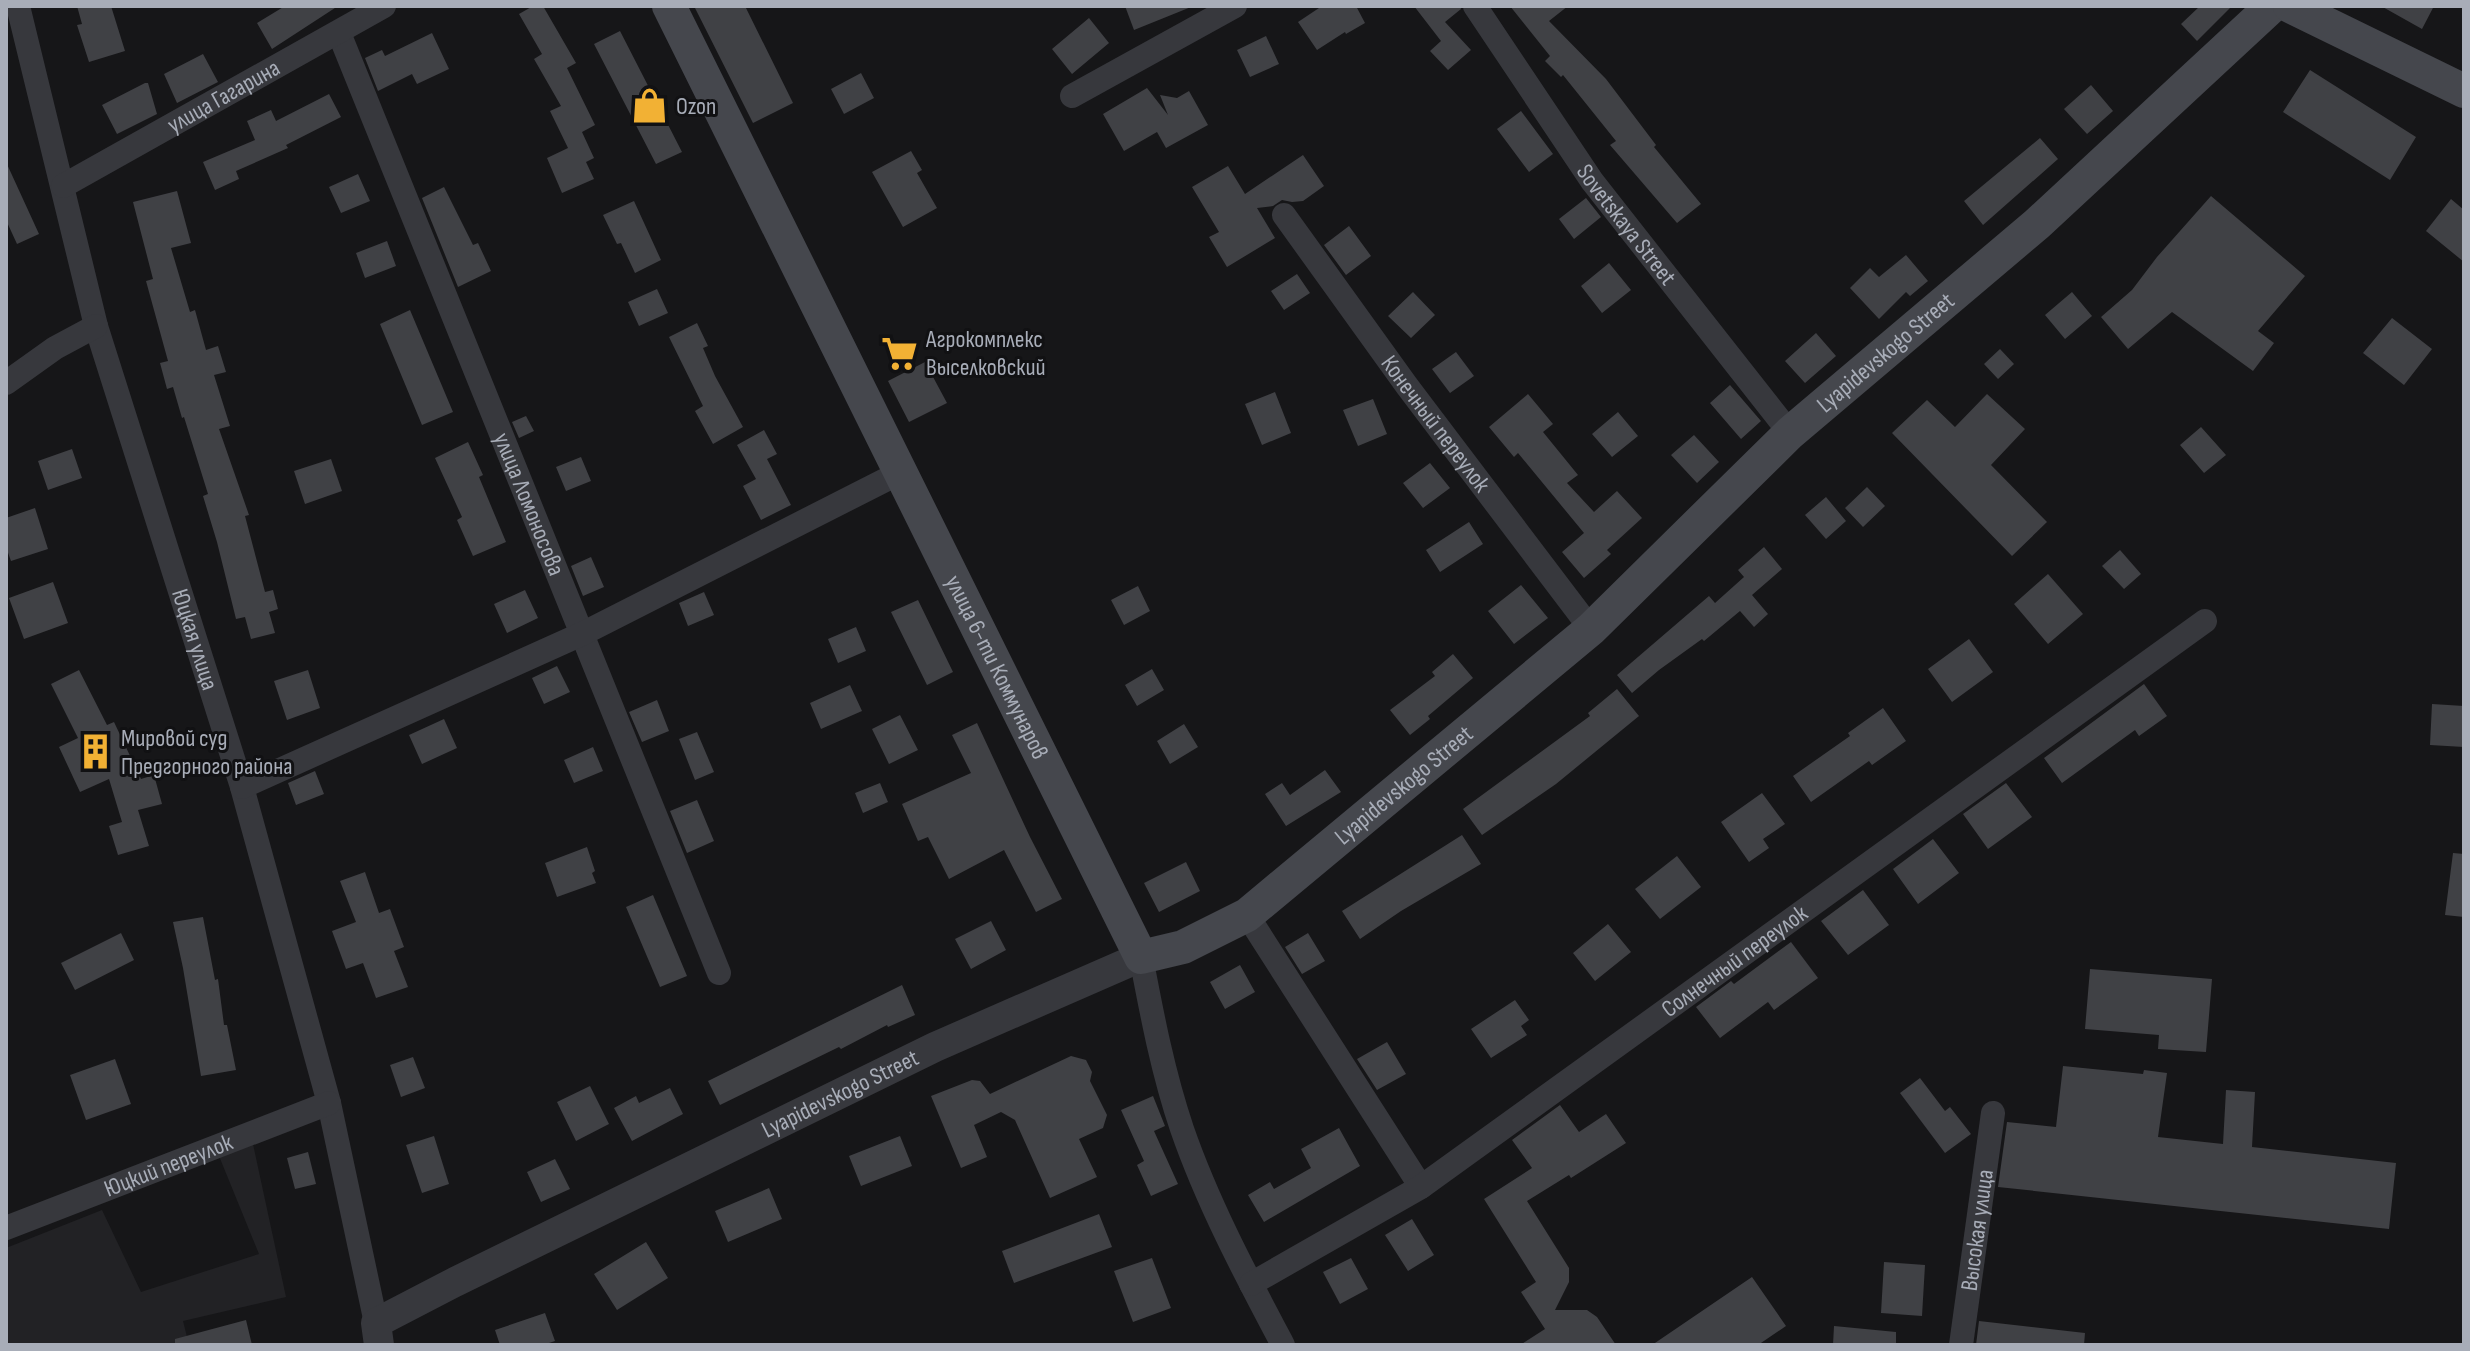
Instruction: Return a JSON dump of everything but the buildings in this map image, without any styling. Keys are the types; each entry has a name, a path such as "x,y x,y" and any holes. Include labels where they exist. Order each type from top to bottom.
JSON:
{"main road":[{"name":"улица 6-ти Коммунаров","path":"669,6 1141,957"},
{"name":"Lyapidevskogo Street","path":"1141,957 1183,947 1247,915 1591,629 1790,433 2037,224 2272,6"},
{"path":"2290,6 2464,91"}],"street":[{"name":"Юцкая улица","path":"18,6 96,326 242,787 329,1103 378,1334"},
{"name":"улица Гагарина","path":"63,186 384,6"},
{"path":"1072,96 1235,6"},
{"name":"Sovetskaya Street","path":"1475,6 1592,181 1790,433"},
{"name":"улица Ломоносова","path":"339,33 719,973"},
{"name":"Конечный переулок","path":"1284,215 1407,386 1591,629"},
{"path":"6,383 55,348 96,326"},
{"path":"242,787 584,633 899,473"},
{"name":"Солнечный переулок","path":"1251,1284 1421,1187 2205,621"},
{"path":"1247,915 1421,1187"},
{"name":"улица 6-ти Коммунаров","path":"1141,957 1162,1065 1183,1130 1251,1284 1283,1345"},
{"name":"Lyapidevskogo Street","path":"378,1334 455,1282 935,1047 1141,957"},
{"name":"Юцкий переулок","path":"6,1228 329,1103"},
{"name":"Высокая улица","path":"1961,1345 1993,1113"}],"shaded area":[{"path":"253,1144 286,1297 183,1321 189,1345 6,1345 6,1248 102,1210 141,1292 259,1254 219,1156"}],"place":[{"name":"Ozon","path":"650,106"},
{"name":"Агрокомплекс Выселковский","path":"900,353"},
{"name":"Мировой суд Предгорного района","path":"95,752"}]}
